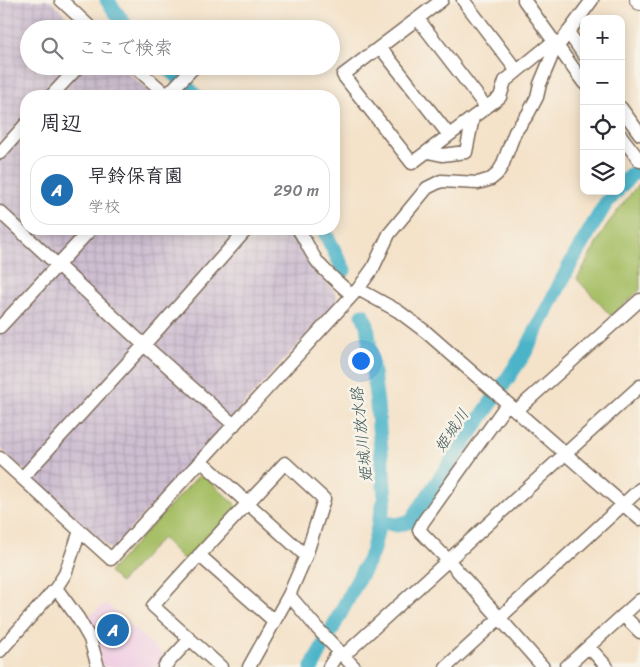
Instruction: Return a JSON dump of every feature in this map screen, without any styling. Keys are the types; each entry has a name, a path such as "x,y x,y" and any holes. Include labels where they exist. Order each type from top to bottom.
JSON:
{"street":[{"path":"61,0 82,20"},
{"path":"442,0 343,75 412,163 500,97 505,81 556,44 568,32 592,0"},
{"path":"463,0 517,71"},
{"path":"524,0 580,77"},
{"path":"418,19 486,107"},
{"path":"568,32 580,49"},
{"path":"0,458 111,559 355,292 372,268 389,234 428,188 441,182 478,183 491,180 497,174 515,132 537,97 540,84 556,44"},
{"path":"380,46 449,135"},
{"path":"57,90 71,75"},
{"path":"146,75 166,90"},
{"path":"173,90 187,75"},
{"path":"625,113 640,134"},
{"path":"428,152 442,155 466,152 474,117"},
{"path":"0,152 20,130"},
{"path":"625,141 638,159"},
{"path":"0,212 20,231"},
{"path":"25,235 234,425"},
{"path":"0,327 85,235"},
{"path":"22,478 242,235"},
{"path":"302,235 320,265 355,292 398,311 410,319 640,519"},
{"path":"543,667 419,530 508,404 640,300"},
{"path":"329,667 341,654 640,386"},
{"path":"201,460 306,556"},
{"path":"221,667 153,606 198,555 285,463 324,499 306,556 289,595 249,667"},
{"path":"446,667 640,489"},
{"path":"0,651 56,588 66,574 80,531"},
{"path":"198,555 274,621"},
{"path":"56,588 78,618 90,639 98,667"},
{"path":"289,595 354,667"},
{"path":"566,667 640,600"},
{"path":"623,615 640,632"},
{"path":"164,667 190,639"},
{"path":"589,647 607,667"}],"shaded area":[{"path":"0,0 50,0 71,20 20,20 20,75 130,75 147,90 20,90 20,235 292,235 316,273 332,288 337,297 334,305 111,550 0,448"},
{"path":"106,603 168,659 160,667 103,667 84,620"}],"green space":[{"path":"639,183 640,290 611,316 577,279 606,226"},
{"path":"201,473 238,507 187,563 162,538 120,583 109,572"}],"waterway":[{"name":"姫城川放水路","path":"107,0 121,20"},
{"name":"姫城川放水路","path":"175,75 190,90"},
{"name":"姫城川","path":"625,182 640,168"},
{"name":"姫城川","path":"379,521 397,525 411,521 524,354 573,259 606,203 613,195"},
{"name":"姫城川放水路","path":"326,235 344,270"},
{"name":"姫城川放水路","path":"312,667 372,553 385,498 377,404 367,325 363,315"}],"place":[{"name":"早鈴保育園","path":"113,630"}]}
